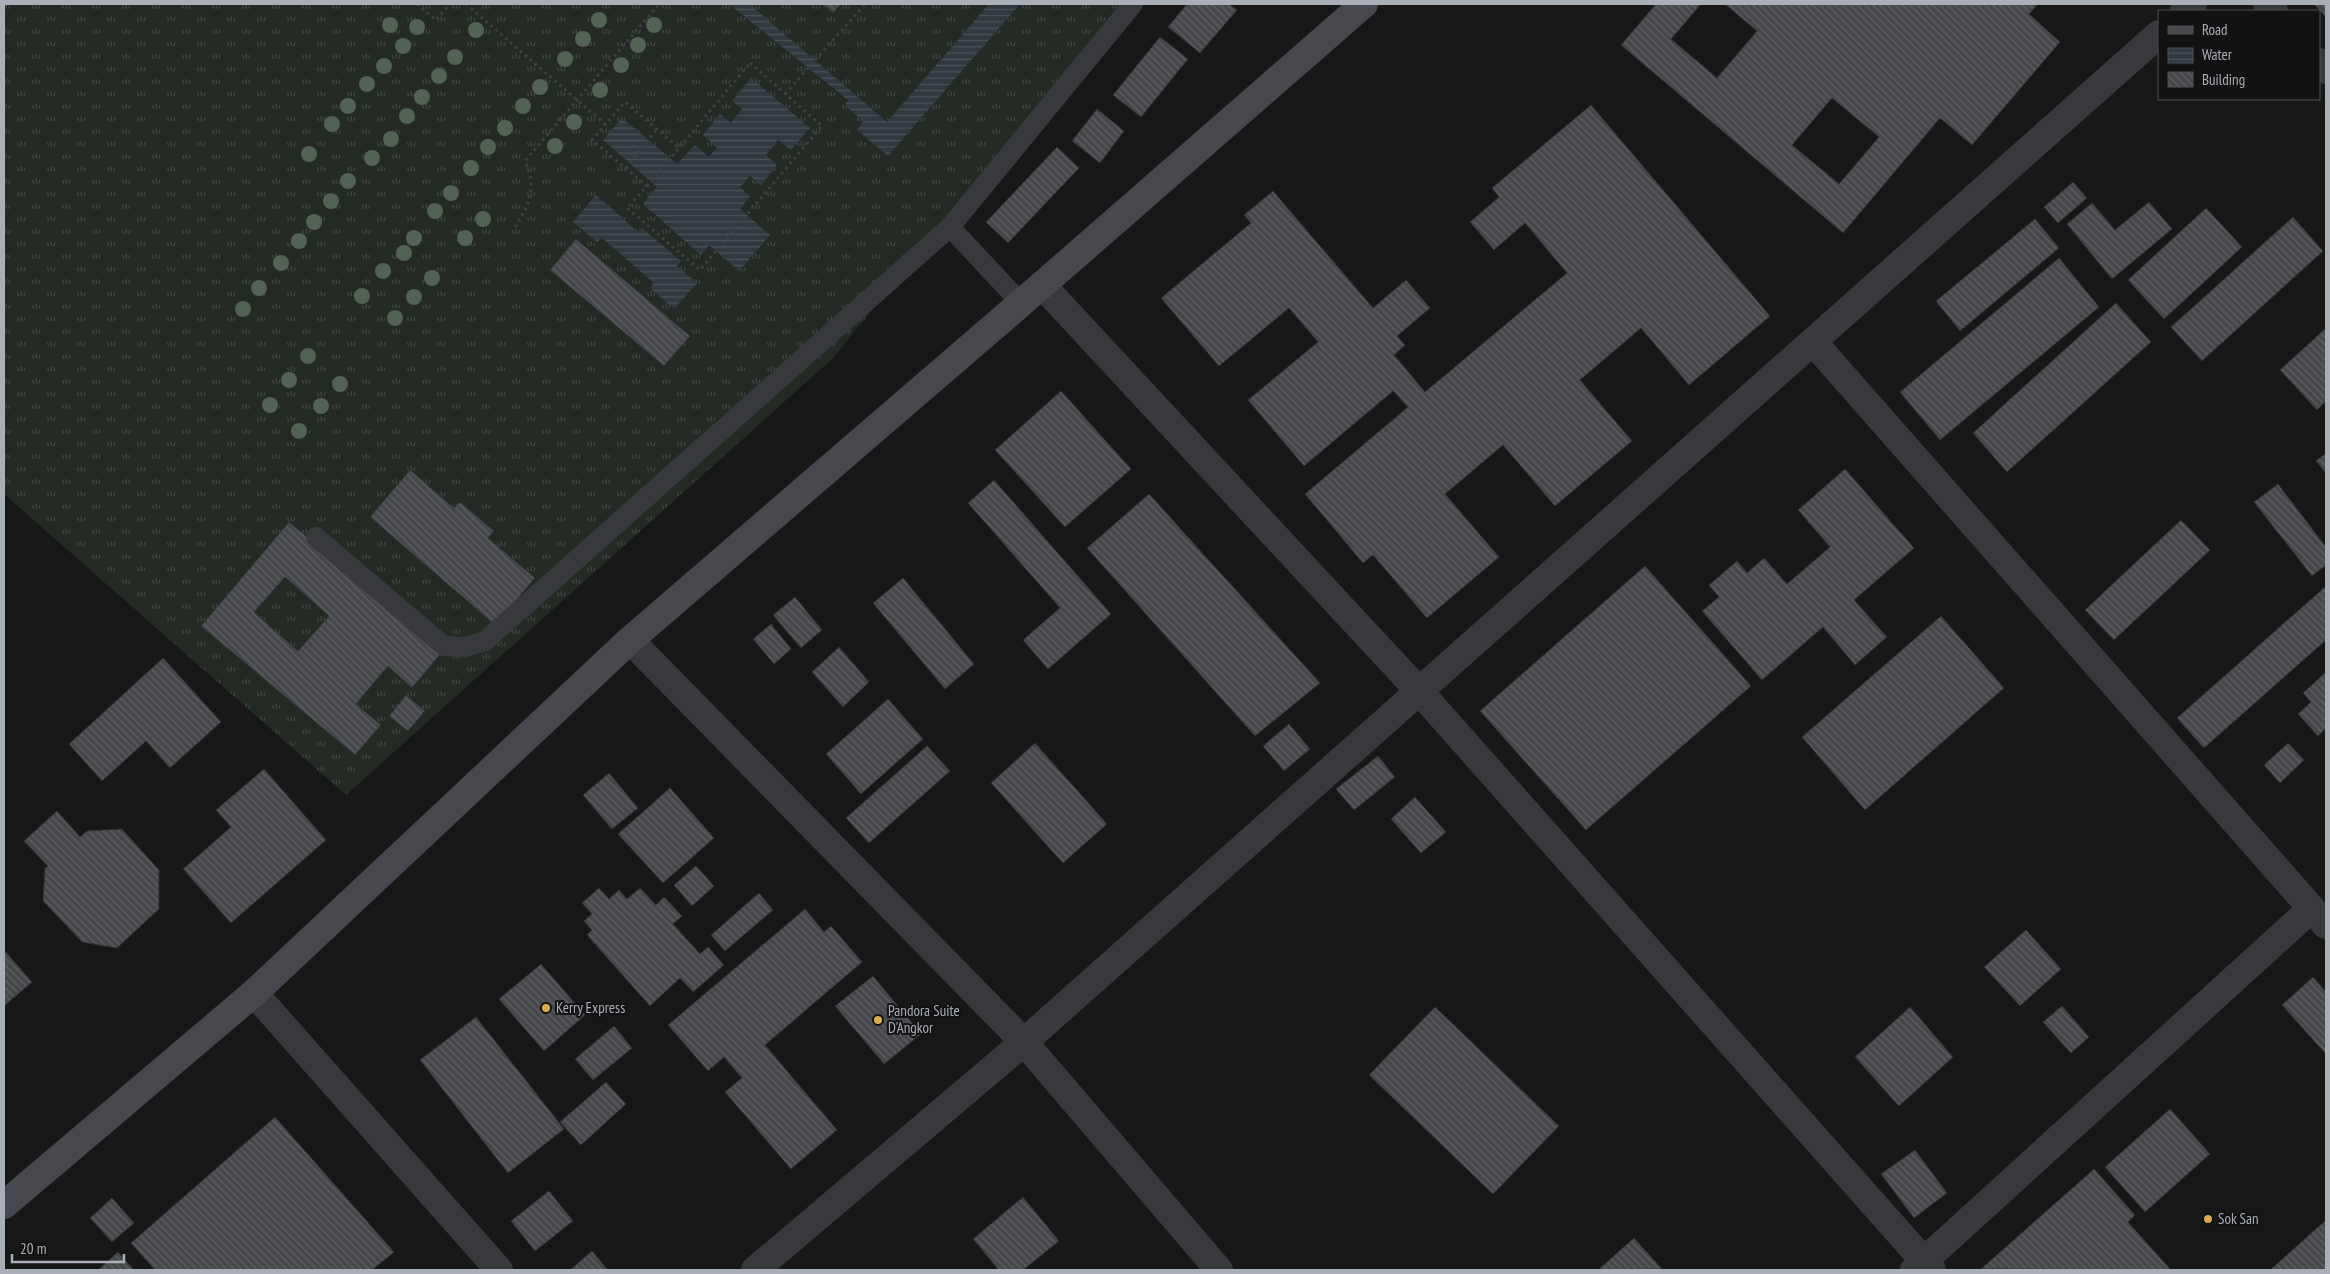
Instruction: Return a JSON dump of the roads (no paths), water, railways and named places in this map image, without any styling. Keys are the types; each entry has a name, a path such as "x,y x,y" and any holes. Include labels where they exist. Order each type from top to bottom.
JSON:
{"main road":[{"path":"7,1197 254,993 630,640 1042,285 1364,4"}],"street":[{"path":"755,1270 1024,1042 1814,343 2158,35"},
{"path":"1042,285 1420,692 1924,1267 2319,917 1814,343"},
{"path":"630,640 1024,1042 1219,1270"},
{"path":"254,993 498,1270"}],"lane":[{"path":"316,537 444,646 465,647 485,641 950,227 1133,4"},
{"path":"950,227 1020,302"}],"water":[{"path":"729,4 749,4 887,122 989,4 1020,4 888,156 857,130 863,121 845,105 848,100"},
{"path":"751,78 810,128 791,150 778,140 766,155 777,165 761,185 750,176 740,187 750,196 740,209 770,235 739,271 709,245 701,255 643,204 657,187 603,140 622,118 677,164 695,145 709,157 717,147 703,135 720,114 731,123 742,109 732,101"},
{"path":"596,195 638,232 642,228 681,261 677,266 697,283 674,309 650,288 654,283 602,238 597,242 573,222"}],"place":[{"name":"Kerry Express","path":"546,1008"},
{"name":"Pandora Suite D'Angkor","path":"878,1020"},
{"name":"Sok San","path":"2208,1219"}]}
